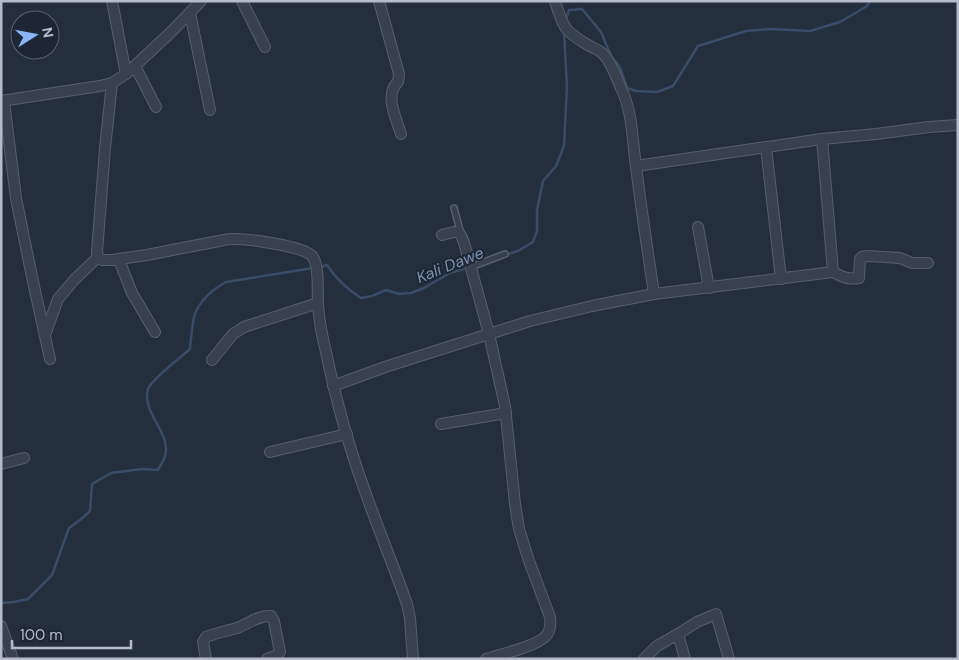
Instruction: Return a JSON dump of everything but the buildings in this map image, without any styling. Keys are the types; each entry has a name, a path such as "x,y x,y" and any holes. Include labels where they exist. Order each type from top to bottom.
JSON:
{"street":[{"path":"112,1 126,74"},
{"path":"50,359 16,198 2,101 112,83 135,66 201,1"},
{"path":"242,1 265,48"},
{"path":"379,1 397,69 398,82 393,88 392,99 401,134"},
{"path":"555,1 563,26 573,36 604,55 622,90 630,117 654,294"},
{"path":"190,13 210,110"},
{"path":"135,66 156,107"},
{"path":"45,335 58,299 74,280 98,257 101,193 112,83"},
{"path":"636,166 822,139 958,125"},
{"path":"822,139 833,272"},
{"path":"766,148 780,279"},
{"path":"698,227 709,288"},
{"path":"442,235 456,232 461,234 489,334 506,413 518,523 551,624 546,636 535,643 486,659"},
{"path":"98,257 102,260 119,260 235,239 295,248 308,253 314,258 321,330 333,386 365,493 407,604 413,659"},
{"path":"333,386 385,367 489,334 560,313 592,306 654,294 833,272 844,278 859,278 860,259 868,256 900,258 912,263 928,263"},
{"path":"119,260 132,293 155,332"},
{"path":"212,360 237,330 318,304"},
{"path":"441,424 506,413"},
{"path":"270,452 346,434"},
{"path":"1,464 24,458"},
{"path":"644,659 657,646 697,622 716,614 729,659"},
{"path":"206,659 203,642 206,637 268,616 272,618 280,652 278,655 267,659"},
{"path":"2,630 13,659"},
{"path":"678,634 685,659"}],"lane":[{"path":"454,208 461,234"},
{"path":"470,267 505,254"}],"waterway":[{"name":"Kali Dawe","path":"565,21 569,10 582,9 601,32 611,56 620,67 627,88 636,91 657,92 673,86 698,46 746,31 771,29 810,31 840,22 867,6 870,1"},
{"name":"Kali Dawe","path":"505,255 518,251 533,242 537,231 537,210 543,181 556,166 564,146 567,87 564,31"},
{"name":"Kali Dawe","path":"319,267 327,265 342,283 361,298 386,290 399,294 411,293 450,273 467,268"},
{"name":"Kali Dawe","path":"1,603 28,599 52,575 69,528 90,511 92,484 111,473 142,469 158,470 164,458 166,448 161,431 149,406 147,398 148,389 160,374 190,349 194,317 199,306 207,296 226,282 313,268"}]}
